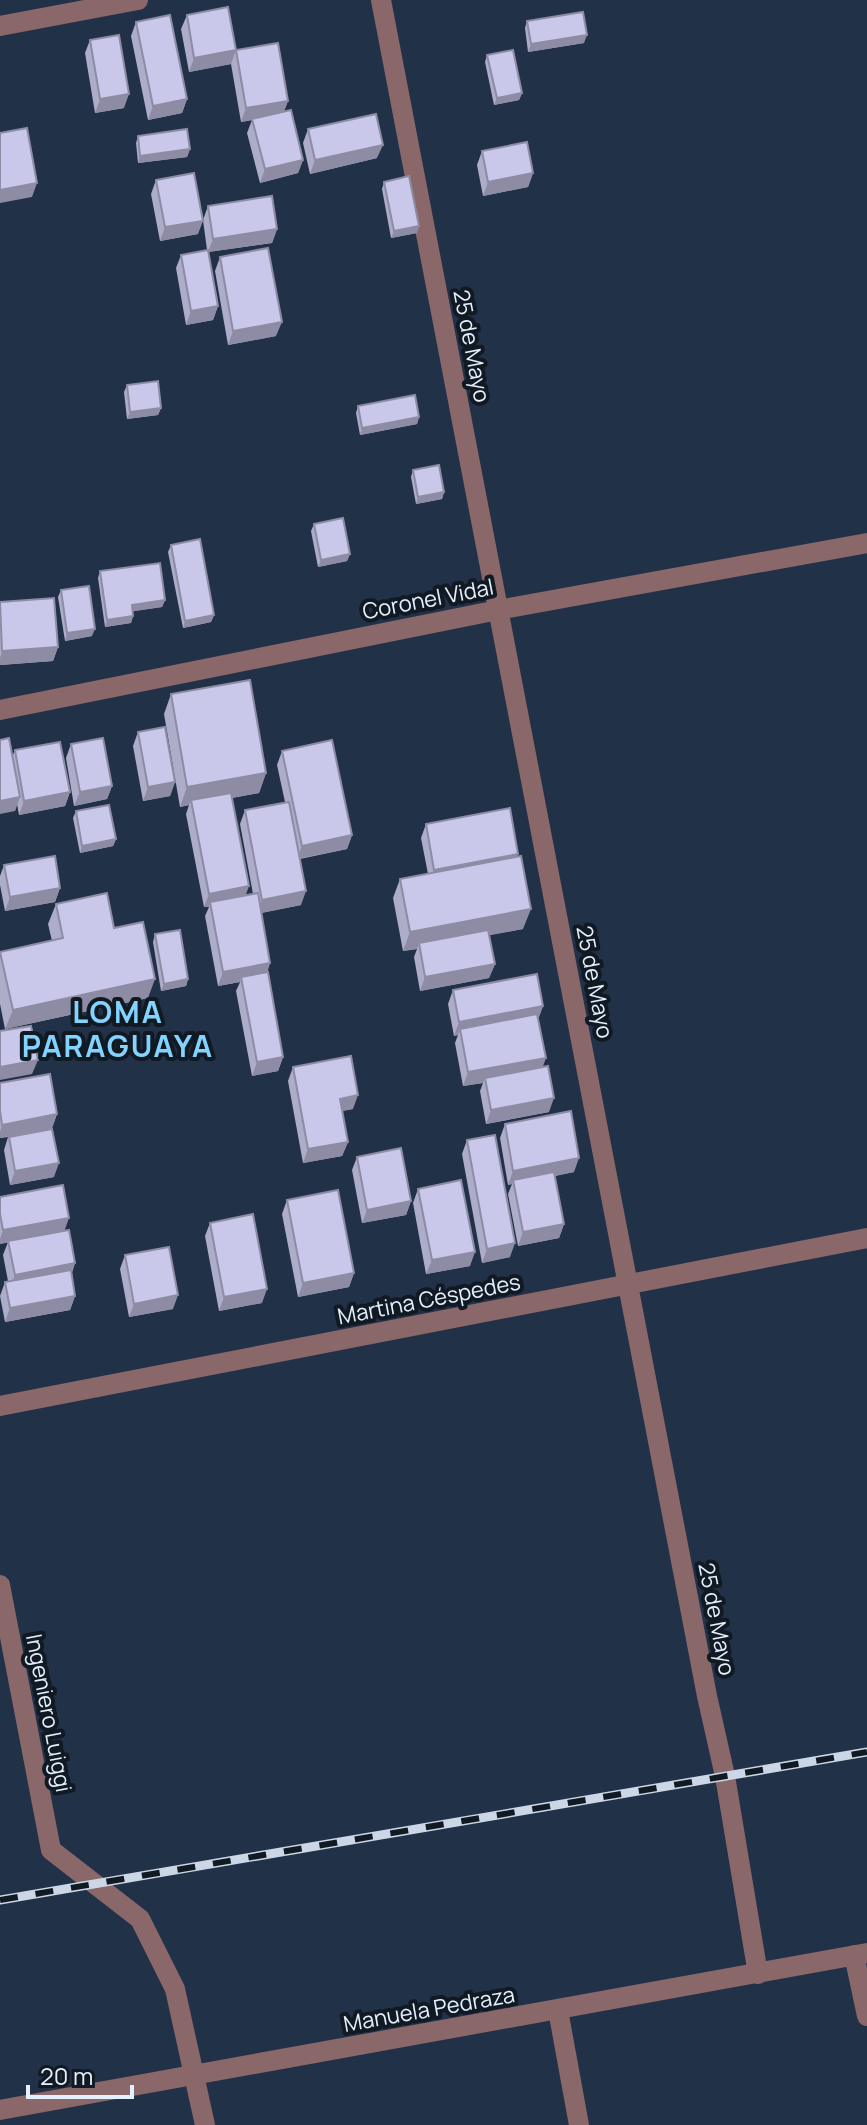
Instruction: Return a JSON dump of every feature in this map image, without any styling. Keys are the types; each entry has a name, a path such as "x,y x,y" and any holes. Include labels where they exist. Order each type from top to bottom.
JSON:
{"street":[{"path":"0,26 138,0"},
{"name":"25 de Mayo","path":"381,0 704,1681 725,1776 758,1974"},
{"name":"Coronel Vidal","path":"0,710 498,610 867,543"},
{"name":"Martina Céspedes","path":"0,1406 867,1238"},
{"name":"Ingeniero Luiggi","path":"0,1585 51,1850 140,1919 175,1989 196,2075"},
{"path":"861,1954 867,2016"},
{"name":"Manuela Pedraza","path":"0,2110 861,1954"},
{"path":"558,2010 579,2125"},
{"path":"196,2075 205,2125"}],"building":[{"path":"228,7 236,50 194,58 187,15"},
{"path":"583,12 587,35 531,44 527,21"},
{"path":"170,15 187,99 153,106 136,22"},
{"path":"119,35 129,94 100,99 90,40"},
{"path":"278,43 288,101 246,108 236,50"},
{"path":"513,50 522,93 497,98 487,55"},
{"path":"291,110 303,160 265,169 252,119"},
{"path":"376,114 383,145 315,160 308,129"},
{"path":"27,128 37,183 0,190 0,133"},
{"path":"187,129 190,149 140,156 138,136"},
{"path":"527,142 533,173 488,182 482,151"},
{"path":"194,173 203,221 165,227 156,180"},
{"path":"409,176 419,226 394,231 384,182"},
{"path":"272,196 277,229 213,239 208,206"},
{"path":"268,248 282,322 233,331 220,257"},
{"path":"208,250 218,306 191,311 181,255"},
{"path":"158,381 161,408 130,412 127,385"},
{"path":"415,395 419,417 362,428 358,406"},
{"path":"439,465 444,492 418,497 413,470"},
{"path":"343,518 350,554 321,560 314,524"},
{"path":"200,539 214,615 185,621 171,545"},
{"path":"160,563 165,600 132,605 133,616 107,620 100,571"},
{"path":"89,586 95,629 67,633 61,590"},
{"path":"54,598 58,647 2,651 0,602"},
{"path":"250,680 266,773 187,787 171,694"},
{"path":"165,727 175,782 148,787 138,732"},
{"path":"9,738 20,797 0,801 0,740"},
{"path":"103,738 112,786 80,792 71,744"},
{"path":"332,740 352,835 302,846 282,751"},
{"path":"60,742 70,792 24,801 15,750"},
{"path":"231,793 249,886 209,894 191,800"},
{"path":"289,802 306,891 262,900 245,810"},
{"path":"109,805 116,839 82,846 76,811"},
{"path":"510,808 518,854 434,870 426,824"},
{"path":"55,856 60,888 10,897 4,865"},
{"path":"521,856 531,909 410,932 400,879"},
{"path":"107,893 114,928 143,922 155,979 13,1010 0,952 63,938 56,904"},
{"path":"258,893 270,963 223,972 210,902"},
{"path":"180,930 188,979 164,984 155,934"},
{"path":"488,930 495,964 425,977 419,943"},
{"path":"268,972 283,1057 257,1062 241,977"},
{"path":"537,974 543,1006 459,1022 453,990"},
{"path":"537,1014 546,1058 468,1072 460,1029"},
{"path":"31,1026 38,1060 0,1067 0,1031"},
{"path":"351,1056 358,1095 340,1099 348,1142 308,1149 293,1067"},
{"path":"548,1066 554,1098 491,1110 485,1078"},
{"path":"50,1074 57,1114 2,1125 0,1083"},
{"path":"571,1111 579,1158 513,1171 505,1124"},
{"path":"52,1129 59,1163 15,1171 9,1137"},
{"path":"495,1135 515,1243 487,1249 467,1140"},
{"path":"401,1148 411,1201 367,1210 357,1157"},
{"path":"554,1172 564,1224 523,1232 513,1180"},
{"path":"461,1180 475,1252 432,1260 418,1189"},
{"path":"63,1185 69,1218 3,1230 0,1197"},
{"path":"338,1190 354,1273 303,1283 287,1200"},
{"path":"253,1214 267,1289 224,1297 210,1223"},
{"path":"69,1230 75,1263 15,1275 8,1241"},
{"path":"169,1247 178,1295 134,1304 125,1255"},
{"path":"71,1270 75,1296 10,1308 5,1282"}],"railway":[{"path":"0,1900 867,1752"}],"district":[{"name":"LOMA PARAGUAYA","path":"118,1028"}]}
